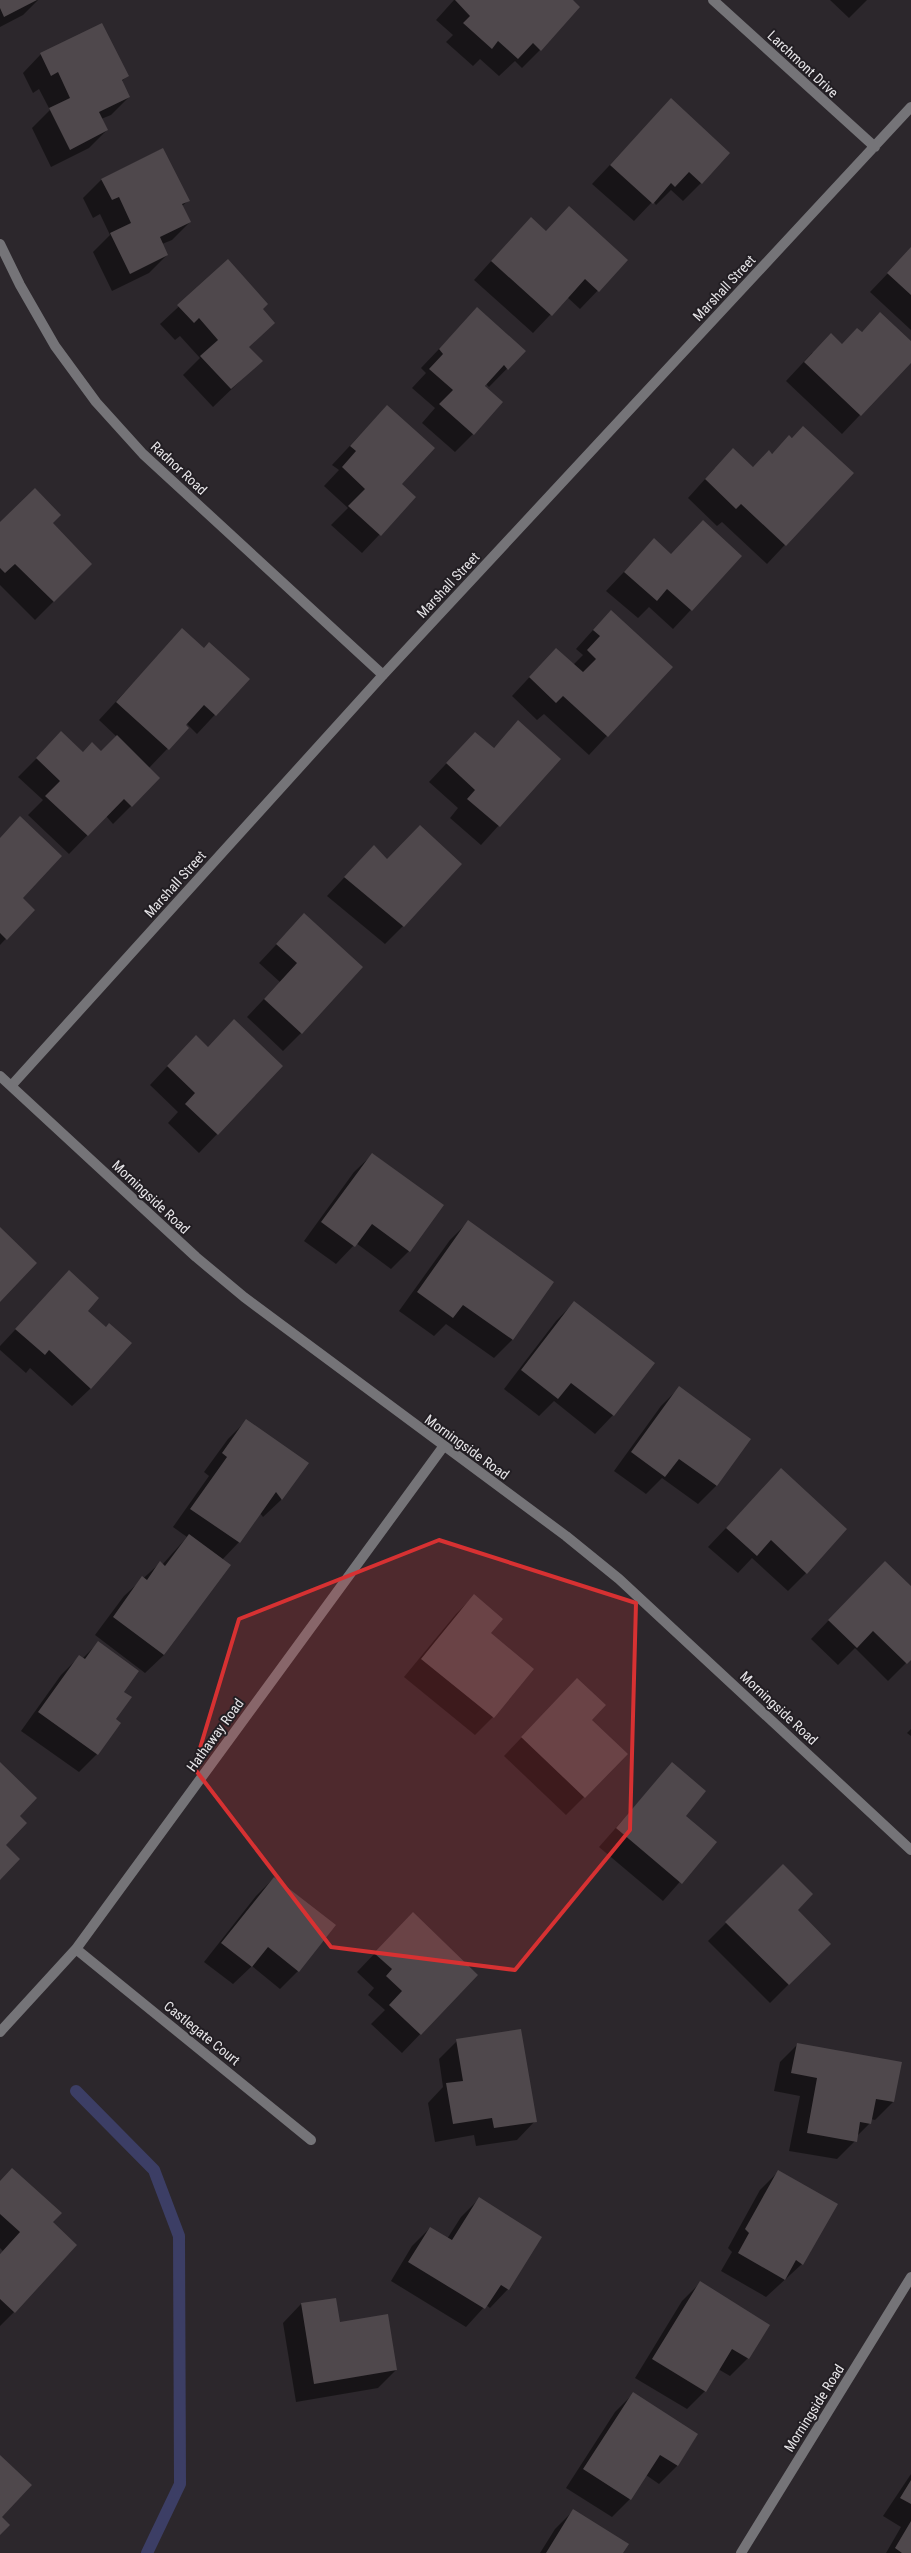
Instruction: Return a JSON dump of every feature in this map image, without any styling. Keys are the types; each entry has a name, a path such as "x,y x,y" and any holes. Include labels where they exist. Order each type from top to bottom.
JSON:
{"street":[{"name":"Larchmont Drive","path":"713,0 875,147"},
{"name":"Marshall Street","path":"10,1086 383,675 911,107"},
{"name":"Radnor Road","path":"0,244 20,285 55,346 96,402 143,454 383,675"},
{"name":"Morningside Road","path":"0,1076 189,1251 244,1298 443,1447 566,1536 619,1580 911,1850"},
{"name":"Hathaway Road","path":"0,2032 76,1948 443,1447"},
{"name":"Castlegate Court","path":"76,1948 312,2140"},
{"name":"Morningside Road","path":"741,2553 911,2277"}],"highlighted area":[{"path":"439,1540 636,1603 630,1830 515,1970 331,1947 194,1768 239,1619"}],"building":[{"path":"0,0 37,0 4,17 0,8"},
{"path":"455,0 573,0 580,7 541,51 533,43 518,59 498,41 492,49 463,23 470,16"},
{"path":"102,23 129,76 122,80 130,97 99,112 108,130 70,150 49,108 70,98 58,72 51,76 40,53"},
{"path":"671,98 730,153 702,184 689,172 675,187 671,183 653,204 610,165"},
{"path":"163,148 190,201 182,204 191,222 160,237 168,255 130,274 110,233 131,223 119,197 112,200 101,179"},
{"path":"569,206 628,260 599,292 585,279 552,316 491,261 531,217 546,231"},
{"path":"911,247 911,295 887,273"},
{"path":"228,259 268,304 263,309 275,323 249,347 263,361 231,389 200,356 218,340 199,318 194,323 177,305"},
{"path":"477,307 526,351 508,370 504,365 485,386 503,402 474,435 439,404 453,390 429,369 443,354 439,349"},
{"path":"880,312 911,341 911,363 861,416 804,362 831,333 842,344 857,328 862,332"},
{"path":"387,405 435,448 402,484 416,497 381,536 348,506 365,489 342,467 356,451 350,446"},
{"path":"803,426 854,473 786,546 741,504 736,509 705,479 733,448 753,467 769,450 772,454 789,435 792,438"},
{"path":"35,488 61,515 53,523 92,564 54,602 15,564 5,573 0,568 0,522"},
{"path":"703,520 742,556 692,611 667,589 657,601 624,572 654,538 671,554"},
{"path":"611,610 673,667 608,737 563,696 556,703 529,677 556,648 583,672 596,659 587,650 600,636 593,630"},
{"path":"182,628 204,648 209,642 250,679 216,716 204,705 186,725 189,728 169,750 116,702"},
{"path":"518,720 561,759 500,827 467,799 475,790 446,763 475,732 494,748"},
{"path":"61,731 83,752 92,742 101,751 117,735 160,778 132,807 124,799 88,836 45,796 60,781 36,758"},
{"path":"20,816 62,856 23,898 35,910 7,940 0,933 0,838"},
{"path":"420,825 462,864 404,927 344,877 374,845 387,859"},
{"path":"304,913 363,967 302,1034 264,999 297,963 276,944"},
{"path":"234,1019 283,1066 218,1135 185,1104 195,1093 167,1066 196,1035 208,1047"},
{"path":"372,1153 444,1205 410,1252 372,1224 355,1247 321,1222"},
{"path":"468,1220 554,1282 513,1340 463,1305 453,1318 417,1292"},
{"path":"0,1227 37,1263 0,1302"},
{"path":"69,1270 99,1298 88,1311 106,1327 109,1323 132,1343 91,1389 49,1350 45,1355 15,1329"},
{"path":"574,1301 655,1363 614,1416 571,1383 558,1399 521,1370"},
{"path":"679,1386 751,1439 717,1486 679,1459 665,1477 631,1452"},
{"path":"246,1419 309,1463 282,1500 276,1492 240,1543 190,1509 227,1457 222,1453"},
{"path":"781,1468 847,1529 807,1574 771,1540 757,1556 726,1528"},
{"path":"189,1534 231,1565 164,1655 113,1617 142,1576 147,1580 160,1561 165,1566"},
{"path":"885,1561 911,1586 911,1660 907,1664 873,1631 857,1648 828,1620"},
{"path":"474,1594 503,1619 491,1633 534,1669 494,1718 421,1659"},
{"path":"98,1641 139,1671 124,1692 132,1697 116,1719 121,1723 98,1755 38,1712 79,1655 85,1659"},
{"path":"577,1678 606,1705 592,1720 628,1754 585,1798 521,1737"},
{"path":"0,1762 37,1798 20,1816 27,1823 6,1845 20,1859 0,1880"},
{"path":"672,1762 706,1791 686,1816 717,1842 682,1884 616,1828"},
{"path":"783,1864 813,1894 798,1910 831,1944 789,1985 725,1922"},
{"path":"274,1877 336,1925 299,1972 268,1947 252,1967 221,1943"},
{"path":"413,1912 478,1975 421,2035 389,2005 402,1991 386,1976 392,1969 374,1953"},
{"path":"521,2029 537,2122 494,2128 492,2118 453,2124 446,2083 463,2081 456,2039"},
{"path":"797,2043 902,2062 894,2102 876,2099 871,2124 860,2122 857,2142 807,2133 817,2078 791,2073"},
{"path":"12,2168 62,2213 53,2222 77,2245 15,2313 0,2299 0,2254 20,2232 0,2214 0,2181"},
{"path":"778,2170 838,2204 803,2265 796,2260 785,2280 738,2253 749,2233 745,2229"},
{"path":"479,2197 542,2237 509,2290 501,2285 485,2309 408,2262 430,2227 452,2240"},
{"path":"700,2281 770,2325 749,2359 732,2349 706,2392 652,2359"},
{"path":"336,2298 340,2322 388,2314 397,2370 314,2384 301,2303"},
{"path":"633,2392 698,2434 678,2466 660,2455 631,2500 583,2469"},
{"path":"0,2455 32,2485 2,2517 10,2525 0,2535"},
{"path":"911,2480 911,2504 900,2498"},
{"path":"573,2509 629,2544 623,2553 546,2553"},
{"path":"911,2521 911,2553 902,2553 895,2548"}],"waterway":[{"path":"76,2091 154,2170 179,2236 180,2484 147,2553"}]}
